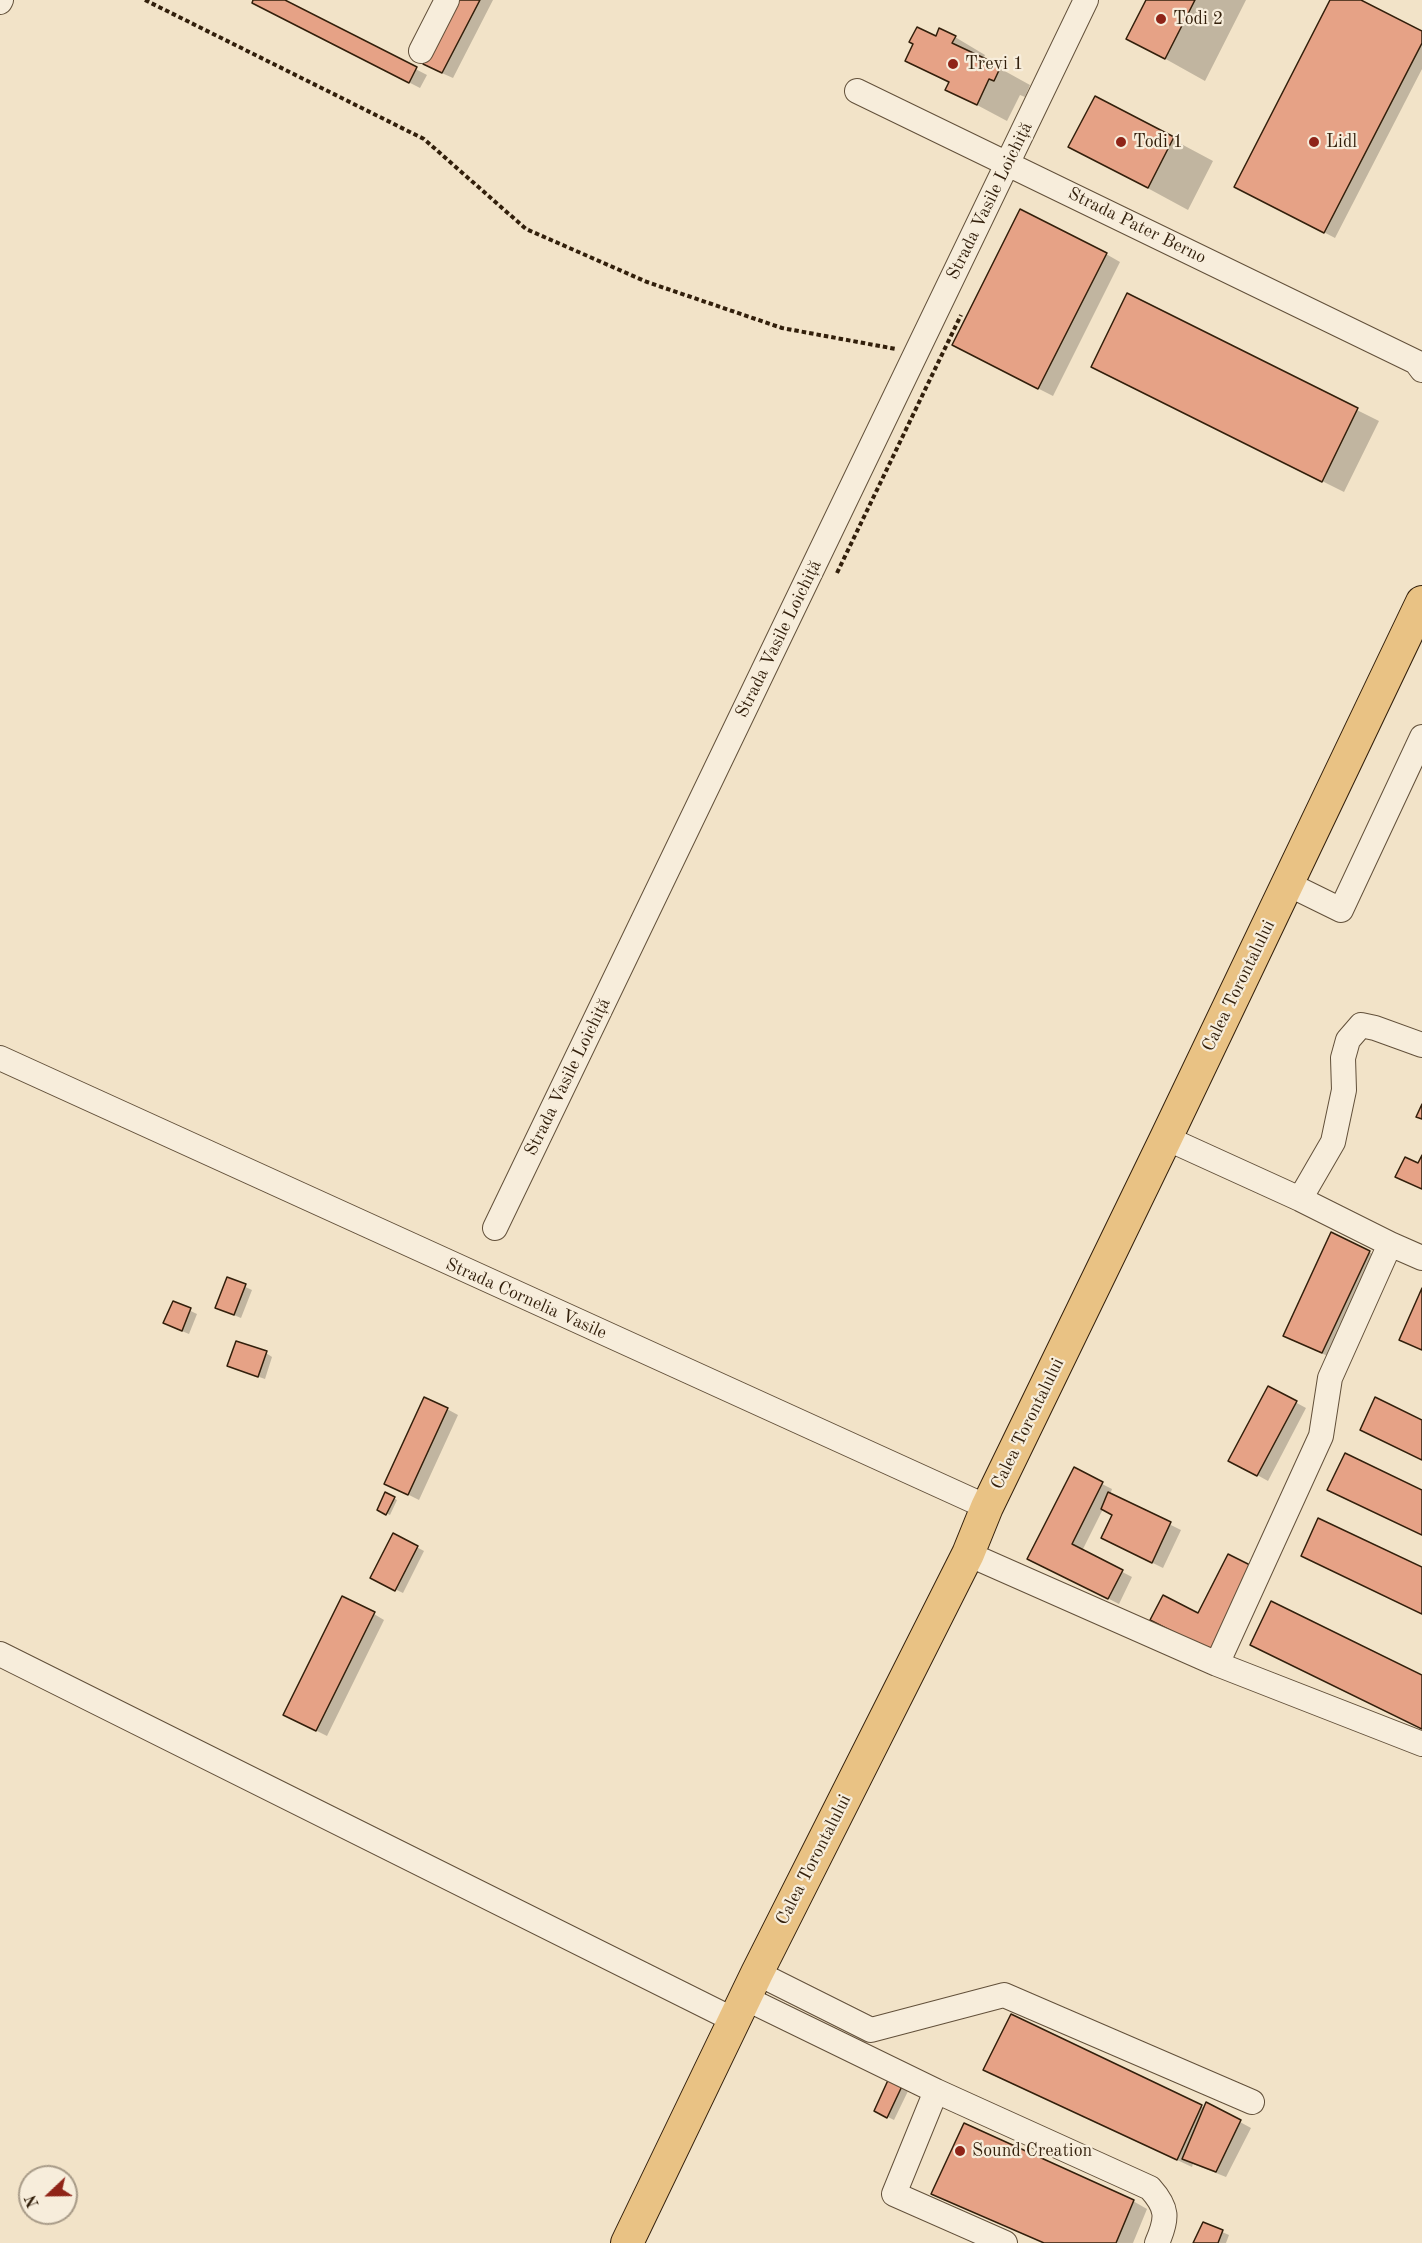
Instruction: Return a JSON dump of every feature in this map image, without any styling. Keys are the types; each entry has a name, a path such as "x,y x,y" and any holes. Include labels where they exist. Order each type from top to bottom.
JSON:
{"main road":[{"name":"Calea Torontalului","path":"627,2243 745,1997 968,1554 987,1507 1288,885 1422,602"}],"street":[{"path":"421,51 447,0"},
{"name":"Strada Vasile Loichiță","path":"495,1228 1086,0"},
{"name":"Strada Pater Berno","path":"857,91 1420,364"},
{"path":"1288,885 1341,910 1422,737"},
{"path":"1300,1199 1333,1142 1344,1090 1343,1058 1348,1040 1361,1026 1375,1028 1422,1045"},
{"name":"Strada Cornelia Vasile","path":"0,1058 987,1507"},
{"path":"1166,1138 1422,1258"},
{"path":"1217,1664 1321,1436 1330,1378 1390,1244"},
{"path":"968,1554 1217,1664 1422,1744"},
{"path":"0,1654 745,1997 936,2091 1150,2188 1161,2200 1166,2215 1157,2243"},
{"path":"745,1997 871,2030 1004,1995 1252,2102"},
{"path":"936,2091 894,2194 1005,2243"}],"path":[{"path":"145,0 424,139 526,229 647,282 782,328 896,349 914,358"}],"building":[{"path":"253,0 285,0 417,67 409,83 252,3"},
{"path":"455,0 480,0 442,73 423,64"},
{"name":"Todi 2","path":"1146,0 1195,0 1165,59 1126,39"},
{"name":"Lidl","path":"1330,0 1361,0 1422,31 1422,43 1324,233 1234,187"},
{"name":"Trevi 1","path":"917,27 936,36 939,28 956,36 952,43 1001,66 994,81 989,79 977,105 945,90 949,82 905,61 913,44 909,42"},
{"name":"Todi 1","path":"1095,96 1174,137 1148,188 1068,147"},
{"path":"1020,209 1107,253 1038,389 952,345"},
{"path":"1127,293 1358,408 1322,482 1091,367"},
{"path":"1422,1104 1422,1119 1416,1117"},
{"path":"1422,1155 1422,1189 1395,1177 1405,1157 1418,1163"},
{"path":"1331,1232 1370,1251 1322,1353 1283,1336"},
{"path":"227,1277 246,1284 234,1315 215,1308"},
{"path":"1422,1288 1422,1350 1399,1340"},
{"path":"173,1301 191,1308 182,1331 163,1323"},
{"path":"236,1341 267,1351 258,1377 227,1366"},
{"path":"1268,1386 1297,1401 1257,1476 1228,1461"},
{"path":"424,1397 448,1408 408,1495 384,1484"},
{"path":"1375,1397 1422,1420 1422,1460 1360,1430"},
{"path":"1345,1453 1422,1490 1422,1535 1327,1490"},
{"path":"1074,1467 1103,1482 1072,1544 1123,1570 1108,1599 1027,1559"},
{"path":"385,1492 395,1497 386,1515 377,1510"},
{"path":"1108,1492 1171,1522 1152,1563 1101,1538 1112,1515 1101,1509"},
{"path":"1318,1518 1422,1567 1422,1614 1301,1556"},
{"path":"393,1533 418,1546 395,1591 370,1578"},
{"path":"1228,1554 1254,1567 1211,1651 1150,1620 1163,1595 1198,1613"},
{"path":"342,1596 375,1612 316,1731 283,1715"},
{"path":"1271,1601 1422,1675 1422,1729 1250,1645"},
{"path":"1011,2014 1202,2105 1177,2160 983,2070"},
{"path":"889,2078 903,2084 887,2118 874,2111"},
{"path":"1206,2102 1241,2120 1216,2172 1182,2159"},
{"path":"964,2123 1134,2200 1116,2243 1044,2243 931,2194"},
{"path":"1203,2222 1223,2230 1218,2243 1193,2243"}],"place":[{"name":"Todi 2","path":"1161,19"},
{"name":"Trevi 1","path":"953,64"},
{"name":"Todi 1","path":"1121,142"},
{"name":"Lidl","path":"1314,142"},
{"name":"Sound Creation","path":"960,2151"}]}
